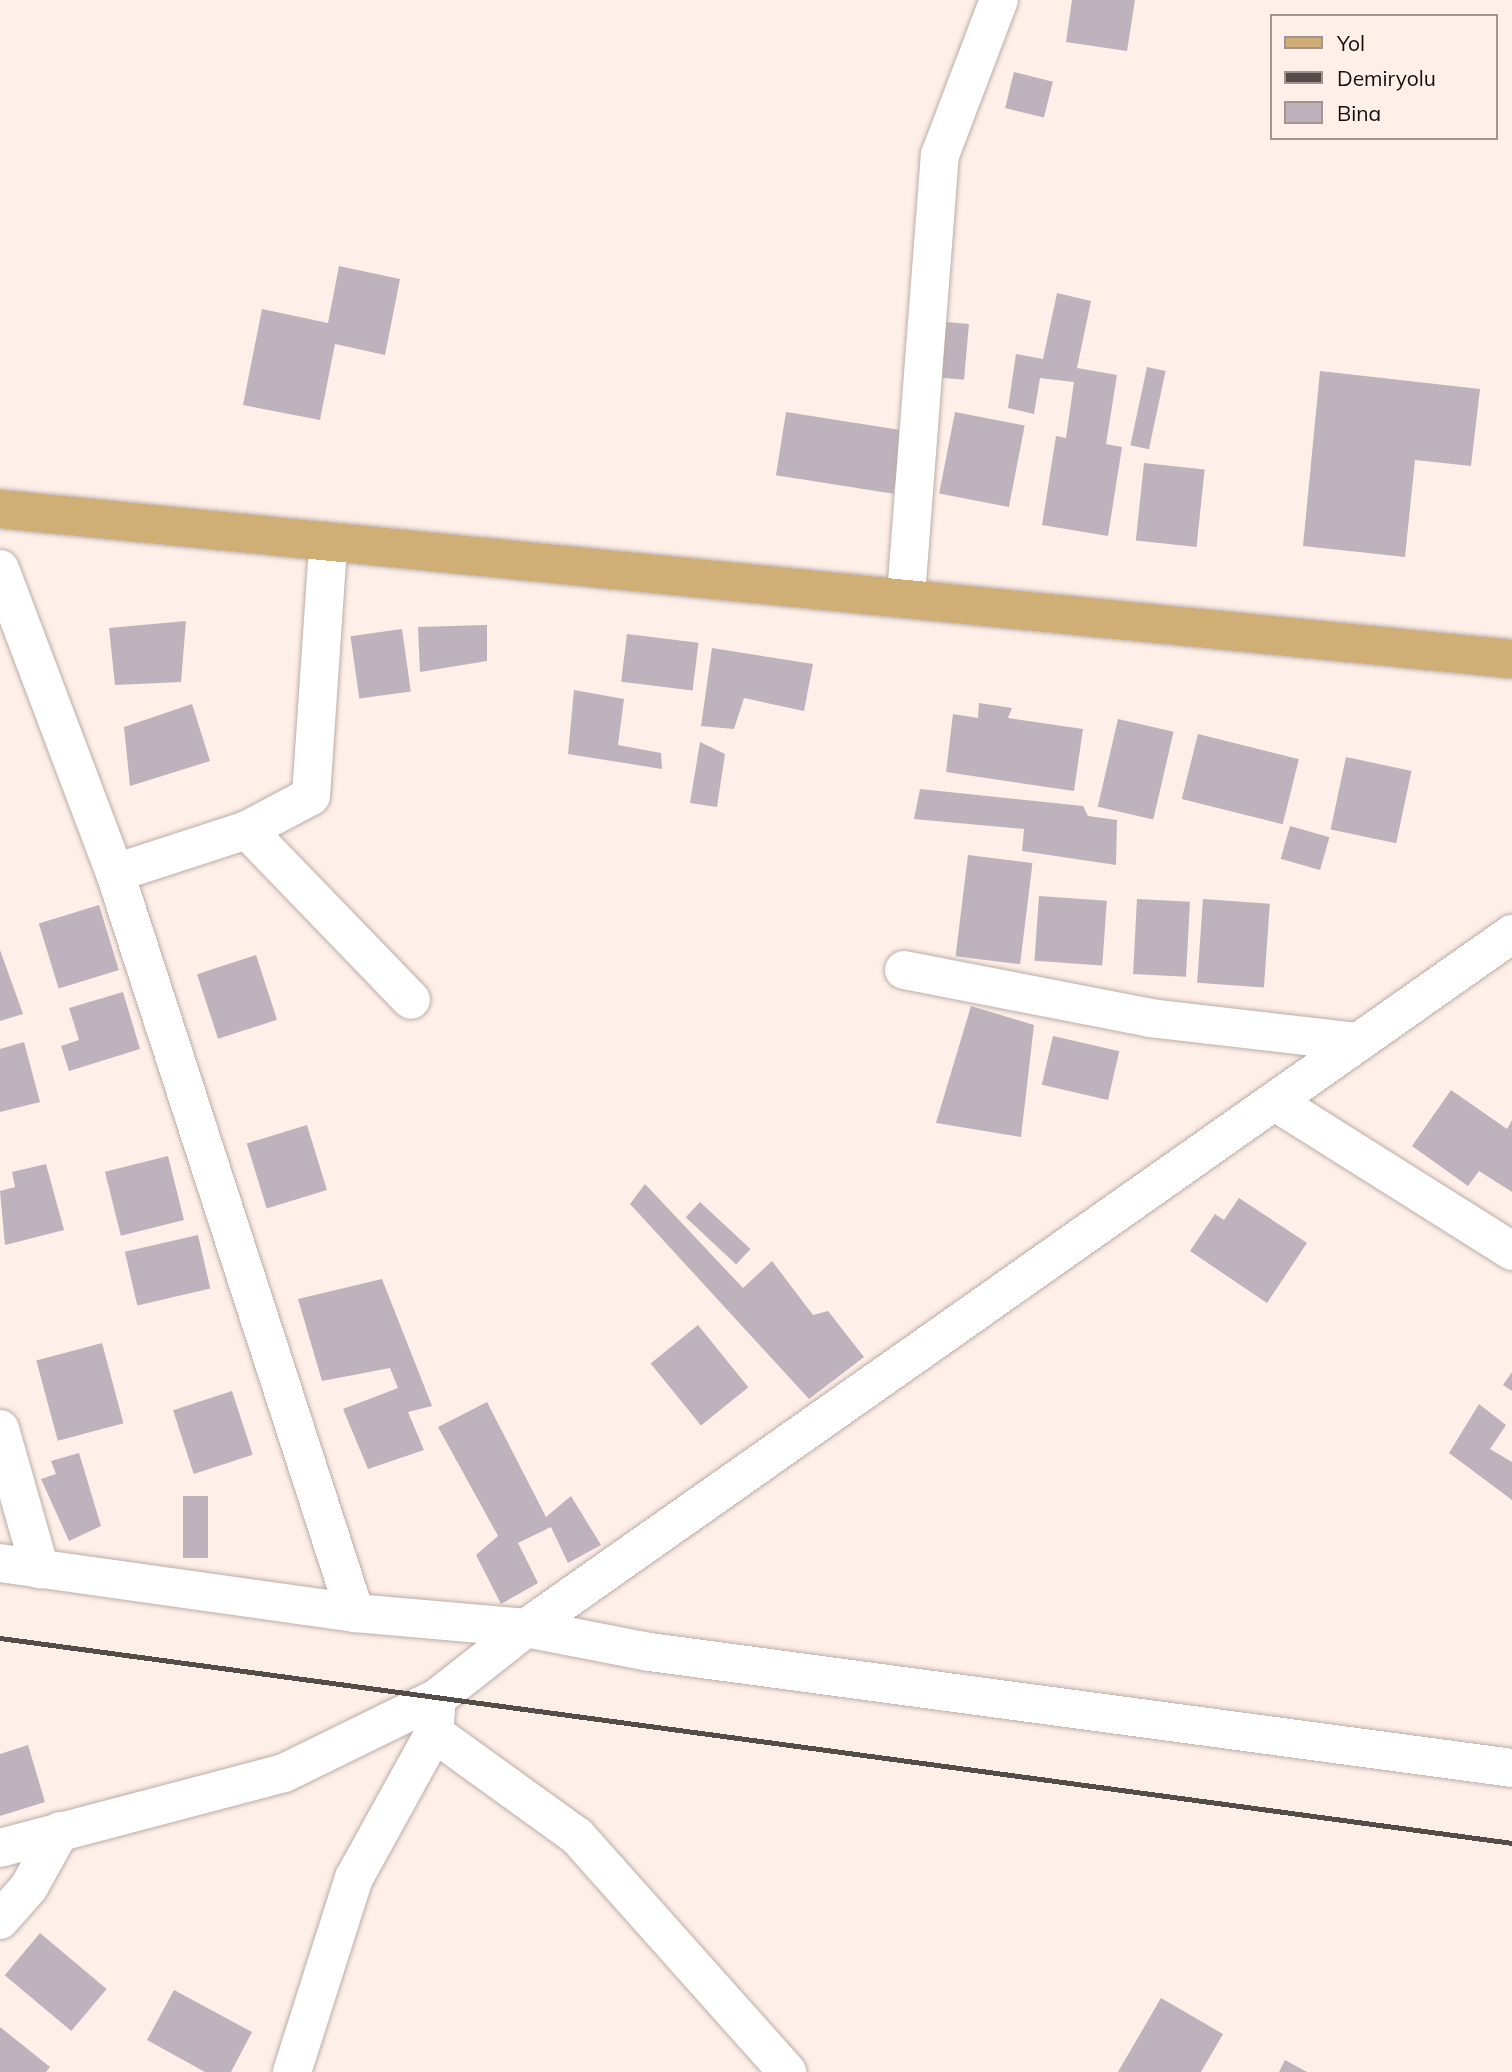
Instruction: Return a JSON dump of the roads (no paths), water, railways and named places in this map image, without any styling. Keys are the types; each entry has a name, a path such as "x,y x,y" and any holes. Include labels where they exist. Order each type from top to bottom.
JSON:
{"main road":[{"path":"0,509 328,545 906,595 1512,659"}],"street":[{"path":"906,595 940,155 999,0"},
{"path":"115,873 247,830 311,796 328,545"},
{"path":"0,569 115,873 355,1613"},
{"path":"247,830 411,1000"},
{"path":"292,2072 354,1878 435,1716 526,1628 1277,1103 1357,1042 1512,934"},
{"path":"904,970 1150,1018 1357,1042"},
{"path":"1277,1103 1512,1251"},
{"path":"0,1429 40,1569"},
{"path":"0,1563 355,1613 526,1628 650,1652 1512,1768"},
{"path":"0,1848 284,1773 435,1716"},
{"path":"435,1716 577,1836 787,2072"},
{"path":"0,1920 29,1887 60,1831"}],"railway":[{"path":"0,1638 1512,1843"}]}
